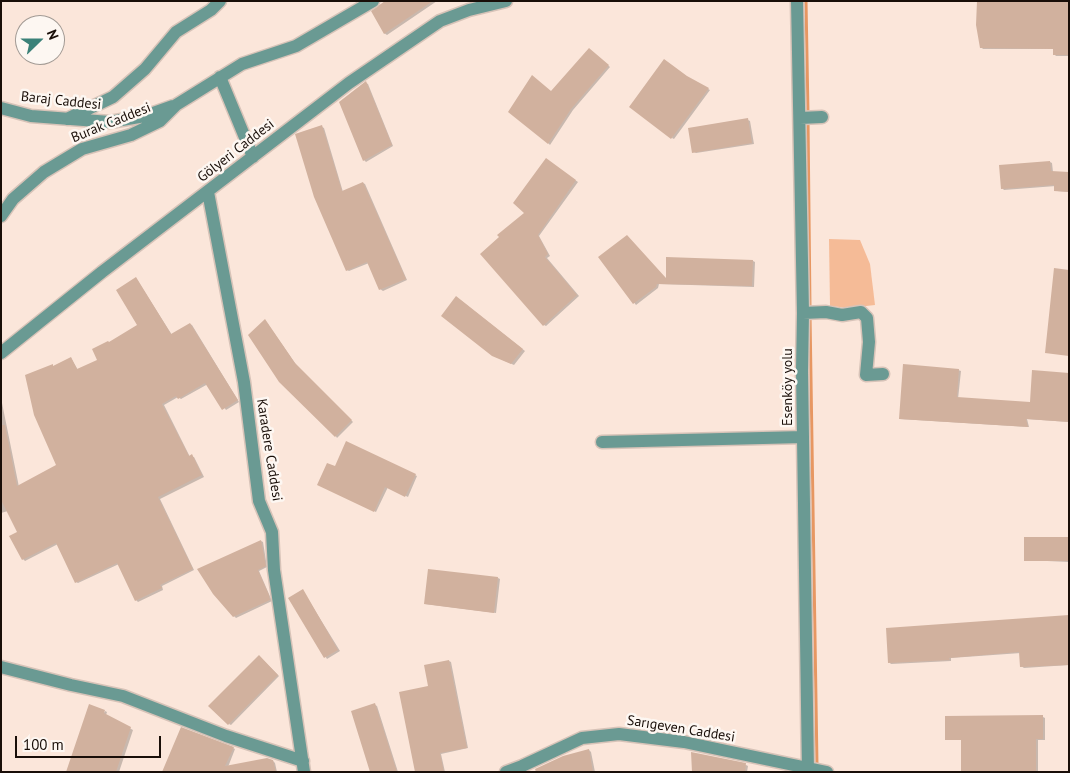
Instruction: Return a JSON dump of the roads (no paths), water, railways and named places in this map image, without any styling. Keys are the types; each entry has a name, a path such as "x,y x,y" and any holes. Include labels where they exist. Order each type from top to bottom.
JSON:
{"street":[{"path":"67,119 113,97 145,69 176,32 211,10 220,1"},
{"name":"Burak Caddesi","path":"1,216 13,199 44,172 82,149 131,135 160,121 176,105 242,64 296,46 373,1"},
{"name":"Gölyeri Caddesi","path":"1,353 102,272 349,83 440,21 468,10 506,1"},
{"name":"Esenköy yolu","path":"797,1 810,118 808,313 803,437 814,769"},
{"path":"220,78 253,157"},
{"name":"Baraj Caddesi","path":"1,108 31,116 110,122 145,116 176,105"},
{"name":"Karadere Caddesi","path":"208,192 244,382 259,501 272,532 274,570 304,766"},
{"path":"808,313 826,312 842,315 861,312 867,318 869,342 866,374 883,374"},
{"path":"602,442 803,437"},
{"path":"1,667 123,696 304,766"},
{"name":"Sarıgeven Caddesi","path":"506,772 582,738 619,734 684,742 814,769"}],"waterway":[{"path":"806,1 808,114"},
{"path":"808,120 810,309"},
{"path":"810,315 817,766"}]}
